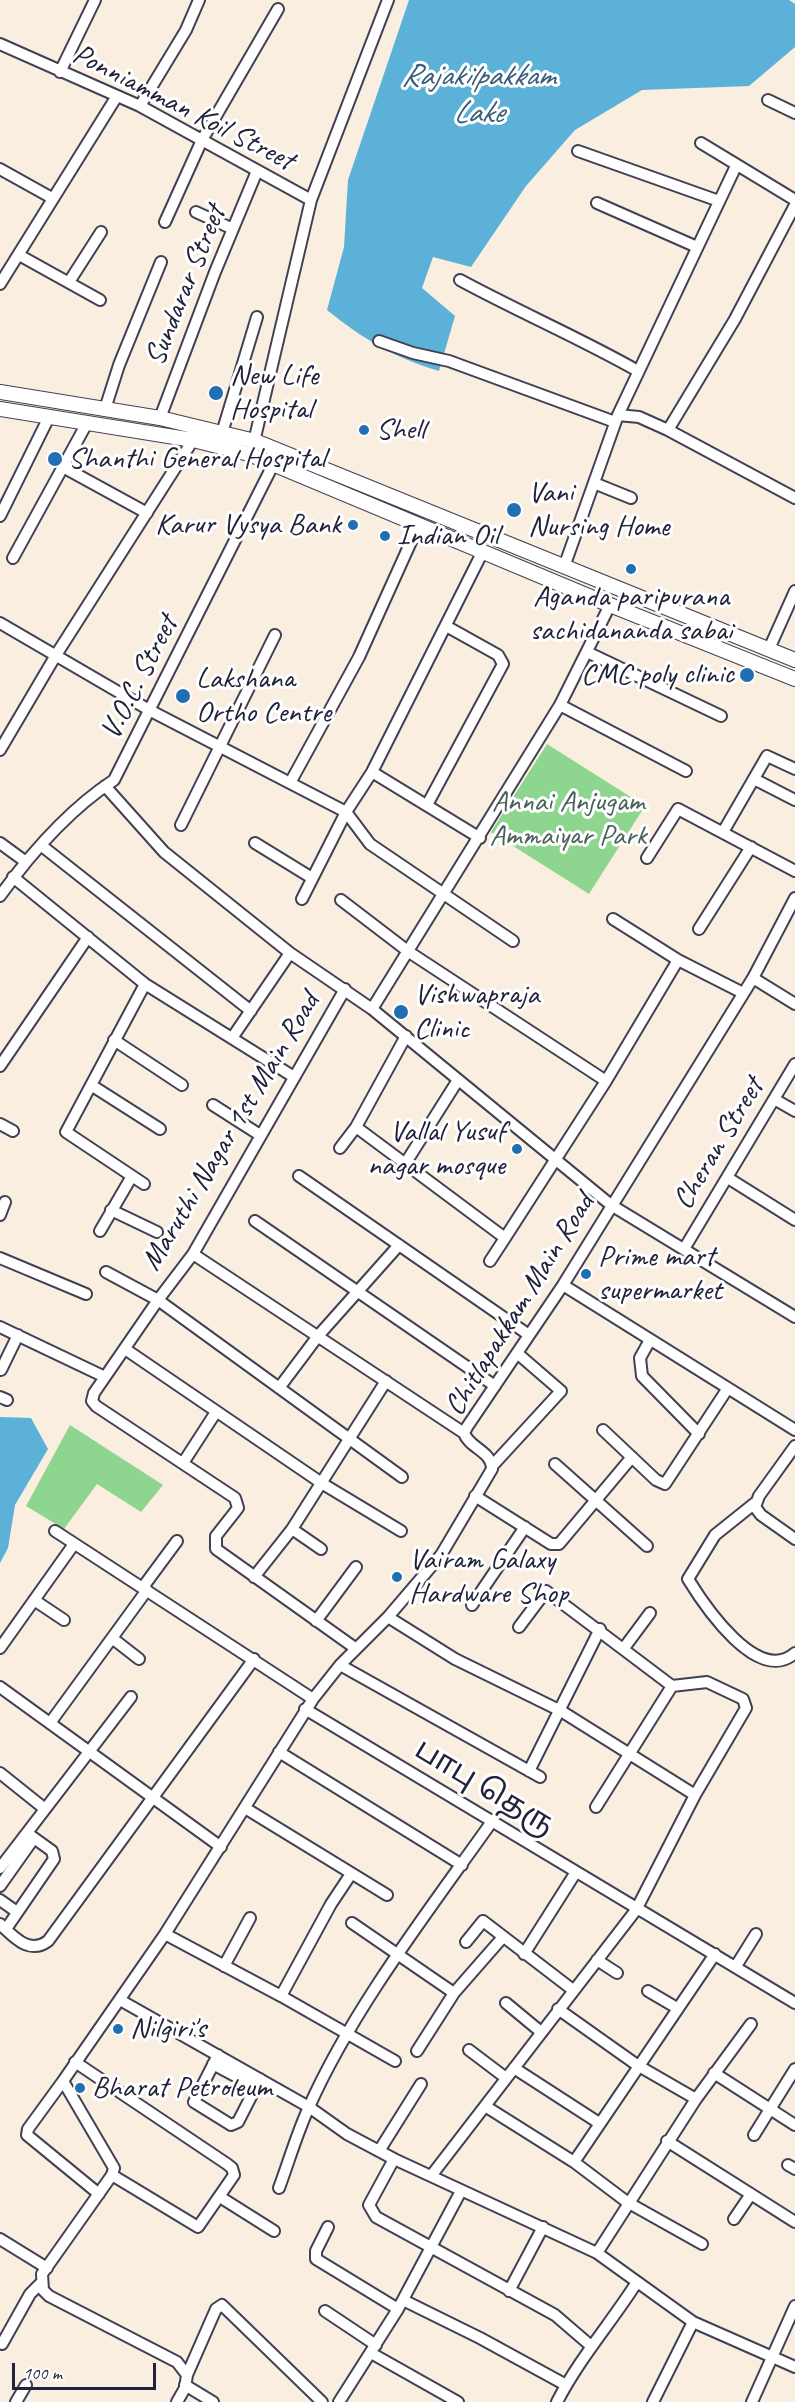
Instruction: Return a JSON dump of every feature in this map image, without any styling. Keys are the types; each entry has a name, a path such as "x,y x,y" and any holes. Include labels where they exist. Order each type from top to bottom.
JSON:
{"main road":[{"path":"0,392 160,418 255,441 795,660"},
{"path":"0,409 193,440 249,454 610,605 795,679"}],"street":[{"path":"60,72 95,0"},
{"path":"140,106 186,30 199,0"},
{"path":"249,454 255,441 311,200 388,0"},
{"path":"165,222 202,140 278,9"},
{"name":"Ponniamman Koil Street","path":"0,44 140,106 311,200"},
{"path":"0,284 117,96"},
{"path":"768,100 795,113"},
{"path":"668,430 735,319 795,203 701,143"},
{"path":"578,151 719,201"},
{"path":"564,567 616,418 736,166"},
{"path":"0,169 52,198"},
{"name":"Sundarar Street","path":"160,418 233,229 258,171"},
{"path":"597,203 697,247"},
{"path":"196,212 233,229"},
{"path":"69,282 101,232"},
{"path":"19,255 100,300"},
{"path":"105,409 119,365 161,262"},
{"path":"460,280 527,316 597,347 638,371"},
{"path":"222,433 257,317"},
{"path":"379,341 413,353 449,360 616,418 639,417 668,430 795,498"},
{"path":"0,516 49,417"},
{"path":"13,558 87,423"},
{"path":"0,750 56,655 193,440"},
{"name":"V.O.C. Street","path":"0,896 26,862 93,794 114,780 275,466 280,451"},
{"path":"63,467 147,513"},
{"path":"594,483 631,498"},
{"path":"290,783 359,657 418,524"},
{"path":"302,898 346,812 372,772 483,551"},
{"path":"769,649 795,591"},
{"path":"372,1008 445,894 560,705 610,605"},
{"path":"0,623 151,711 346,812 370,844 513,941"},
{"path":"426,805 503,664 498,655 446,626"},
{"path":"181,825 275,635"},
{"path":"587,652 722,716"},
{"path":"560,705 686,771"},
{"path":"723,832 766,756 795,769"},
{"path":"372,772 480,837"},
{"path":"753,779 795,800"},
{"path":"105,786 164,852 290,953 372,1008 611,1205 795,1317"},
{"path":"647,858 678,809 795,871"},
{"path":"0,843 26,862"},
{"path":"255,843 312,878"},
{"path":"42,846 251,1011"},
{"path":"699,929 751,847"},
{"path":"13,878 145,984 294,1077"},
{"name":"Chitlapakkam Main Road","path":"493,1465 488,1456 467,1440 464,1433 563,1285 791,918 795,898"},
{"path":"341,900 409,952 606,1082"},
{"path":"613,919 678,960 743,993"},
{"path":"0,1066 88,937"},
{"path":"232,1038 290,953"},
{"path":"490,1261 606,1082 678,960"},
{"path":"753,978 795,1004"},
{"path":"144,1184 66,1132 145,984"},
{"name":"Maruthi Nagar 1st Main Road","path":"183,1463 96,1406 93,1398 158,1300 193,1254 345,989"},
{"path":"340,1148 356,1127 406,1036"},
{"path":"114,1040 182,1084"},
{"name":"Cheran Street","path":"684,1249 795,1064"},
{"path":"405,1164 458,1080"},
{"path":"91,1085 160,1129"},
{"path":"774,1099 795,1111"},
{"path":"213,1105 260,1135"},
{"path":"0,1124 13,1131"},
{"path":"356,1127 505,1238"},
{"path":"100,1231 132,1176"},
{"path":"299,1176 529,1335"},
{"path":"728,1178 795,1220"},
{"path":"0,1215 5,1202"},
{"path":"111,1210 157,1232"},
{"path":"255,1221 495,1386"},
{"path":"279,1388 318,1336 399,1245"},
{"path":"193,1254 464,1433"},
{"path":"0,1258 86,1294"},
{"path":"106,1272 158,1300 402,1477"},
{"path":"563,1285 795,1430"},
{"path":"0,1327 105,1377"},
{"path":"1,1371 18,1335"},
{"path":"650,1340 640,1358 642,1376 699,1434"},
{"path":"125,1349 323,1484 401,1531"},
{"path":"99,2194 27,2134 28,2129 165,1934 305,1709 355,1648 388,1617 441,1555 475,1496 490,1475 493,1465 561,1391 517,1353"},
{"path":"254,1577 292,1529 323,1484 386,1381"},
{"path":"603,1430 656,1480 665,1484 728,1388"},
{"path":"216,1412 183,1463 237,1500 238,1508 216,1536 214,1545 219,1552 355,1648"},
{"path":"795,1446 755,1503 715,1535 688,1580 708,1611 744,1648 762,1657 780,1661 795,1653"},
{"path":"475,1496 551,1544 559,1544 597,1503 632,1457"},
{"path":"555,1464 647,1546"},
{"path":"755,1503 761,1515 795,1539"},
{"path":"472,1605 525,1527"},
{"path":"292,1529 321,1549"},
{"path":"55,1531 313,1699"},
{"path":"50,1723 112,1638 177,1541"},
{"path":"0,1648 74,1544"},
{"path":"316,1621 356,1566"},
{"path":"431,2176 636,1910 695,1795 740,1719 745,1704 742,1699 707,1682 672,1686 600,1629 546,1591 519,1627"},
{"path":"34,1600 64,1620"},
{"path":"624,1648 650,1613"},
{"path":"388,1617 455,1659 561,1711 695,1795"},
{"path":"529,1771 600,1629"},
{"path":"112,1638 139,1659"},
{"path":"30,1835 52,1851 54,1859 17,1912 3,1927 24,1945 34,1947 48,1941 254,1659"},
{"path":"340,1665 540,1777"},
{"path":"596,1807 631,1755 672,1686"},
{"path":"0,1687 221,1847"},
{"path":"0,1886 45,1809 131,1697"},
{"name":"பாபு தெரு","path":"305,1709 493,1820 636,1910 736,1966 795,2003"},
{"path":"279,1752 462,1865"},
{"path":"0,1773 45,1809"},
{"path":"245,1808 387,1895"},
{"path":"279,2188 309,2107 348,2034 398,1955 493,1820"},
{"path":"0,1868 30,1835"},
{"path":"524,1954 576,1872"},
{"path":"281,1996 331,1904 351,1874"},
{"path":"0,1900 17,1912"},
{"path":"224,1966 250,1918"},
{"path":"466,1942 481,1922 573,1990"},
{"path":"352,1923 454,1993"},
{"path":"165,1934 395,2061"},
{"path":"736,1966 756,1934"},
{"path":"417,2051 454,1993 502,1937"},
{"path":"574,2162 637,2065 715,1954"},
{"path":"597,1960 617,1973"},
{"path":"648,1990 677,2008"},
{"path":"120,2000 216,2060 309,2107 347,2134 461,2191 597,2253 693,2322 795,2367"},
{"path":"506,2002 541,2032"},
{"path":"558,2009 637,2065 696,2099"},
{"path":"597,2253 667,2141 751,2024"},
{"path":"469,2050 506,2078"},
{"path":"216,2060 194,2102 231,2125 238,2122 258,2083"},
{"path":"75,2062 232,2168 233,2180 198,2227 112,2175"},
{"path":"514,2068 599,2123"},
{"path":"754,2135 795,2069"},
{"path":"714,2073 795,2125"},
{"path":"2,2344 30,2294 42,2283 47,2268 112,2175 112,2162 63,2081"},
{"path":"379,2151 421,2084"},
{"path":"485,2106 574,2162 627,2202 702,2244"},
{"path":"667,2141 795,2222"},
{"path":"394,2159 371,2199 370,2209 376,2217 555,2316 591,2346"},
{"path":"339,2402 401,2304 433,2248 461,2191"},
{"path":"734,2219 751,2194"},
{"path":"220,2197 274,2231"},
{"path":"328,2227 316,2252 316,2259 401,2304 480,2338 566,2385"},
{"path":"509,2291 543,2227"},
{"path":"0,2239 47,2268"},
{"path":"557,2402 591,2346 612,2322 637,2282"},
{"path":"42,2283 49,2296 177,2362 186,2380 213,2402"},
{"path":"177,2402 216,2309 222,2305 322,2402"},
{"path":"752,2402 795,2306"},
{"path":"325,2311 373,2349 456,2402"},
{"path":"653,2402 693,2322"},
{"path":"16,2402 26,2385"}],"green space":[{"name":"Annai Anjugam Ammaiyar Park","path":"547,744 645,806 589,894 491,832"},
{"path":"70,1425 163,1485 141,1512 97,1484 64,1529 26,1506"}],"water":[{"name":"Rajakilpakkam Lake","path":"409,0 789,0 795,4 795,47 749,86 642,90 575,130 526,186 471,267 433,257 422,288 455,316 439,371 380,347 327,310 344,247 348,180"},
{"path":"0,1417 31,1418 48,1449 15,1505 8,1548 0,1563"}],"place":[{"name":"New Life Hospital","path":"216,393"},
{"name":"Shell","path":"364,430"},
{"name":"Shanthi General Hospital","path":"55,459"},
{"name":"Vani Nursing Home","path":"514,510"},
{"name":"Karur Vysya Bank","path":"353,525"},
{"name":"Indian Oil","path":"385,536"},
{"name":"Aganda paripurana sachidananda sabai","path":"631,569"},
{"name":"CMC poly clinic","path":"747,675"},
{"name":"Lakshana Ortho Centre","path":"183,696"},
{"name":"Vishwapraja Clinic","path":"401,1012"},
{"name":"Vallal Yusuf nagar mosque","path":"517,1149"},
{"name":"Prime mart supermarket","path":"586,1274"},
{"name":"Vairam Galaxy Hardware Shop","path":"397,1577"},
{"name":"Nilgiri's","path":"118,2029"},
{"name":"Bharat Petroleum","path":"80,2088"}]}
